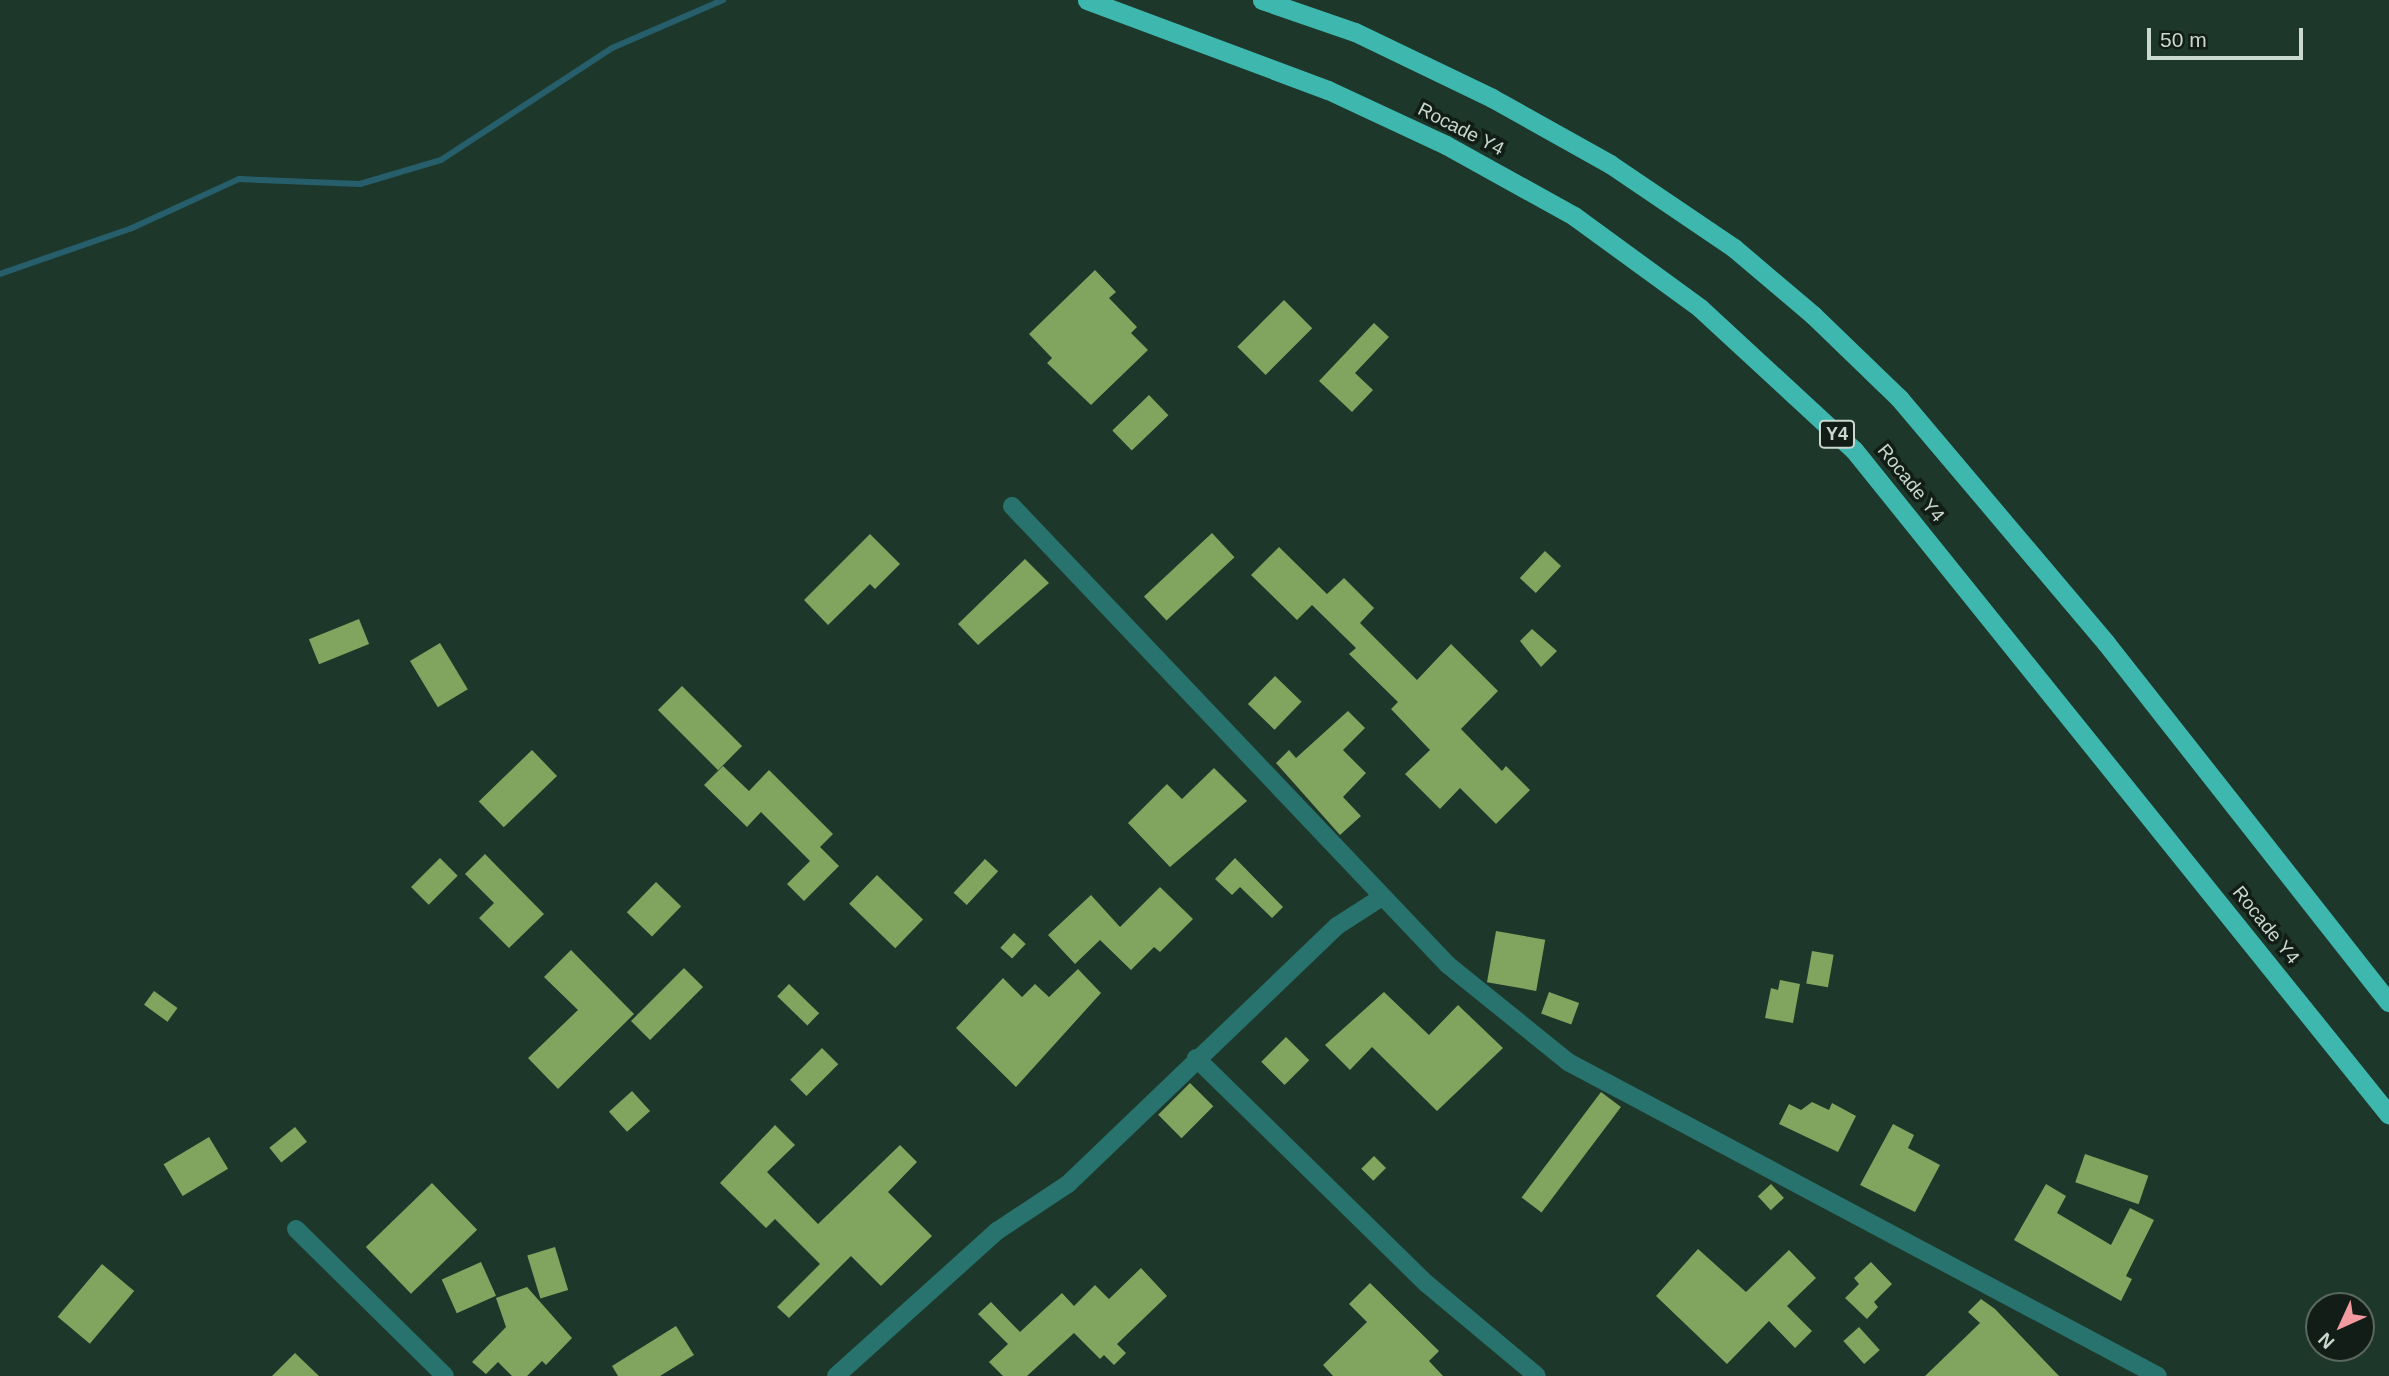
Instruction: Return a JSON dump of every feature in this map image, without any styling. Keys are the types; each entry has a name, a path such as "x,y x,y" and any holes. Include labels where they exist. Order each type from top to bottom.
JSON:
{"highway":[{"name":"Rocade Y4","path":"1087,0 1328,90 1446,145 1574,216 1700,308 1854,450 2389,1115"},
{"path":"1262,0 1355,32 1492,98 1610,164 1734,248 1813,315 1899,398 2097,632 2389,1002"}],"street":[{"path":"1012,506 1448,965 1568,1062 2158,1376"},
{"path":"836,1376 997,1231 1068,1184 1196,1058 1337,926 1382,897"},
{"path":"1196,1058 1427,1284 1537,1376"},
{"path":"296,1228 445,1376"}],"building":[{"path":"1095,270 1116,292 1109,298 1137,327 1131,333 1148,350 1091,405 1047,363 1052,358 1029,334"},
{"path":"1284,300 1312,328 1266,375 1237,347"},
{"path":"1374,323 1389,337 1355,373 1373,390 1352,412 1319,381"},
{"path":"1149,395 1168,415 1132,451 1112,430"},
{"path":"1212,533 1235,557 1166,621 1144,596"},
{"path":"870,534 900,564 875,589 870,584 828,625 804,600"},
{"path":"1279,547 1327,594 1344,578 1374,608 1360,623 1417,680 1451,644 1498,691 1461,729 1502,771 1506,766 1530,790 1496,824 1460,788 1440,809 1405,774 1430,750 1391,709 1398,702 1349,654 1356,648 1312,605 1297,620 1251,575"},
{"path":"1545,551 1561,566 1536,593 1520,578"},
{"path":"1025,559 1049,583 978,645 958,624"},
{"path":"359,619 369,644 319,664 309,639"},
{"path":"1532,629 1557,651 1541,667 1520,641"},
{"path":"440,643 468,689 438,707 410,661"},
{"path":"1275,676 1302,702 1275,730 1248,704"},
{"path":"682,686 742,746 718,770 658,710"},
{"path":"1348,711 1365,728 1343,750 1366,773 1343,797 1361,816 1340,835 1276,763 1289,750 1296,758"},
{"path":"532,750 557,776 504,827 479,801"},
{"path":"723,766 749,791 769,770 833,834 820,847 839,866 804,901 787,884 810,861 761,812 747,827 704,785"},
{"path":"1214,768 1247,801 1170,867 1128,823 1167,784 1182,799"},
{"path":"485,854 544,914 509,948 479,918 494,903 465,874"},
{"path":"440,858 458,876 429,905 411,887"},
{"path":"1235,858 1283,907 1272,918 1240,887 1232,895 1215,879"},
{"path":"985,859 998,871 967,905 954,893"},
{"path":"877,875 923,919 895,948 849,904"},
{"path":"656,882 681,906 652,937 627,912"},
{"path":"1160,887 1193,919 1160,952 1154,947 1131,970 1100,940 1075,964 1048,935 1091,895 1120,927"},
{"path":"1496,931 1545,940 1536,991 1487,982"},
{"path":"1014,933 1026,944 1012,959 1000,948"},
{"path":"571,950 634,1014 558,1089 528,1058 578,1010 544,977"},
{"path":"1812,951 1834,955 1828,987 1806,983"},
{"path":"684,968 703,987 650,1040 631,1021"},
{"path":"1078,969 1101,993 1016,1087 956,1028 1003,978 1022,997 1035,984 1049,997"},
{"path":"1780,980 1800,984 1793,1023 1765,1018 1771,988 1778,990"},
{"path":"789,984 819,1013 807,1025 777,996"},
{"path":"154,991 177,1008 167,1022 144,1005"},
{"path":"1384,992 1429,1035 1458,1005 1503,1048 1437,1111 1372,1047 1350,1070 1325,1045"},
{"path":"1549,992 1579,1003 1571,1025 1541,1014"},
{"path":"1286,1037 1309,1060 1285,1085 1261,1062"},
{"path":"822,1048 838,1064 806,1096 790,1080"},
{"path":"1190,1083 1213,1106 1182,1138 1158,1115"},
{"path":"632,1091 650,1111 627,1132 609,1112"},
{"path":"1601,1092 1621,1107 1542,1212 1522,1197"},
{"path":"1812,1102 1829,1110 1832,1103 1856,1116 1838,1152 1779,1124 1789,1104 1801,1110"},
{"path":"1893,1124 1914,1135 1908,1148 1940,1165 1915,1212 1860,1185"},
{"path":"775,1125 795,1145 767,1172 818,1224 900,1145 917,1162 888,1192 932,1236 881,1286 851,1256 789,1318 777,1307 820,1264 775,1219 766,1228 720,1183"},
{"path":"295,1127 307,1142 281,1163 269,1148"},
{"path":"209,1137 228,1169 183,1196 164,1164"},
{"path":"2085,1154 2148,1176 2139,1204 2075,1182"},
{"path":"1374,1156 1386,1168 1373,1181 1361,1169"},
{"path":"432,1183 477,1230 411,1294 366,1247"},
{"path":"1771,1184 1784,1198 1771,1210 1758,1196"},
{"path":"2046,1184 2066,1196 2057,1213 2111,1245 2130,1208 2154,1220 2126,1276 2132,1279 2121,1301 2014,1240"},
{"path":"555,1247 568,1290 540,1299 527,1255"},
{"path":"1698,1249 1746,1292 1789,1250 1816,1278 1787,1306 1812,1331 1795,1348 1769,1321 1727,1364 1656,1296"},
{"path":"481,1262 496,1296 457,1313 442,1279"},
{"path":"1871,1262 1892,1284 1874,1302 1878,1307 1867,1319 1845,1298 1859,1284 1854,1278"},
{"path":"102,1264 134,1291 90,1344 58,1317"},
{"path":"1141,1268 1167,1296 1117,1344 1126,1353 1114,1365 1104,1355 1100,1359 1074,1333 1027,1376 1003,1376 989,1362 1008,1344 978,1314 991,1302 1020,1332 1062,1293 1074,1306 1095,1285 1109,1299"},
{"path":"1370,1283 1439,1351 1429,1361 1443,1376 1333,1376 1323,1365 1367,1322 1349,1304"},
{"path":"527,1287 572,1338 546,1365 542,1361 527,1376 512,1376 498,1362 486,1374 472,1362 506,1327 496,1298"},
{"path":"1981,1299 1995,1309 2059,1376 1925,1376 1980,1323 1968,1312"},
{"path":"676,1326 694,1355 660,1376 618,1376 612,1366"},
{"path":"1859,1327 1880,1350 1864,1364 1843,1341"},
{"path":"295,1353 319,1376 272,1376"}],"waterway":[{"path":"0,274 132,228 239,179 360,184 441,160 612,48 723,0"}]}
